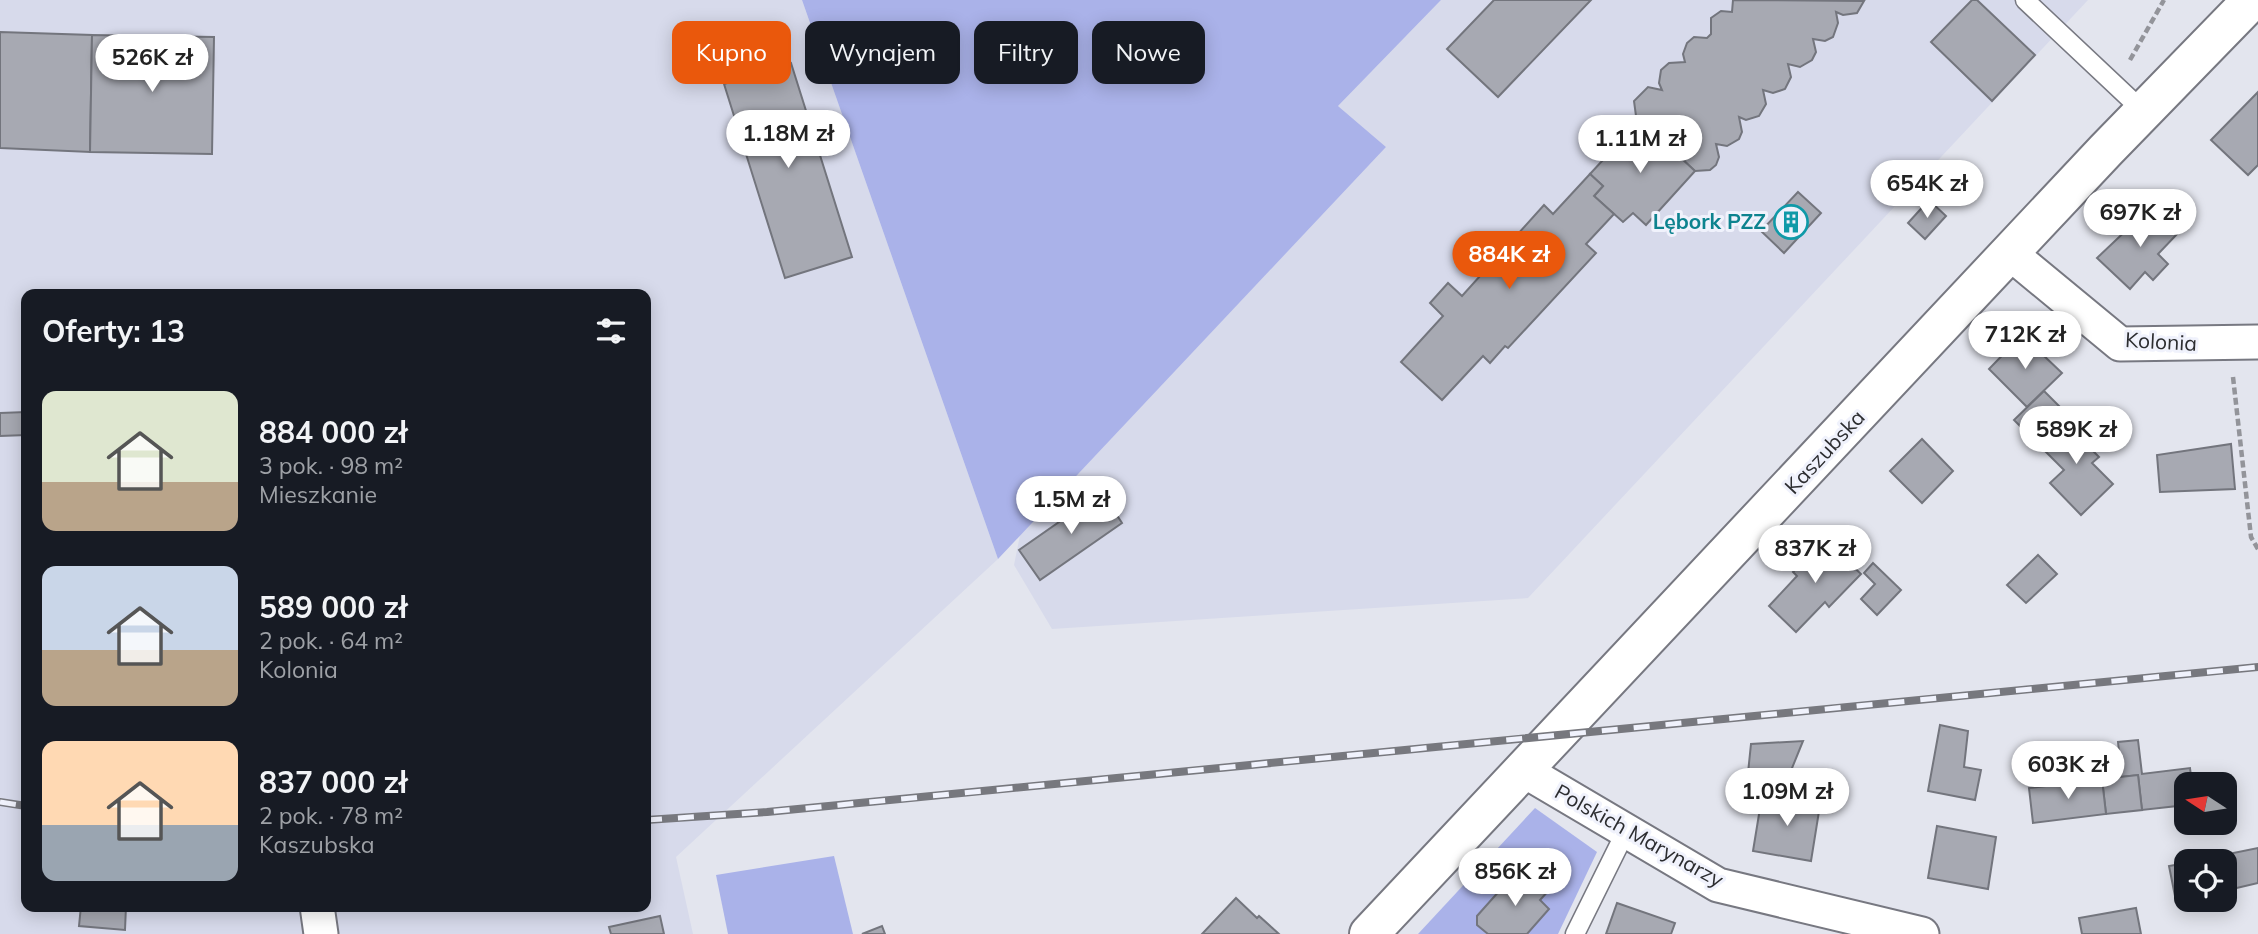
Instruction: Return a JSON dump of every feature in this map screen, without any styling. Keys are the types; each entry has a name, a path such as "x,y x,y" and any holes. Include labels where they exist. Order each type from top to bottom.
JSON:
{"street":[{"name":"Kaszubska","path":"1368,934 2252,0"},
{"name":"Kolonia","path":"2011,254 2120,344 2244,343"},
{"name":"Polskich Marynarzy","path":"1523,770 1718,885 1922,934"}],"lane":[{"path":"2025,0 2144,112"},
{"path":"1575,934 1626,831"}],"path":[{"path":"2244,343 2251,537 2258,548"}],"shaded area":[{"path":"0,0 802,0 809,21 805,21 805,84 831,84 998,559 676,857 693,934 0,934"},
{"path":"802,0 1441,0 1338,106 1386,147 998,559 831,84 960,84 960,21 809,21"},
{"path":"1441,0 2088,0 1528,598 1052,629 1014,565 1020,535 1386,147 1338,106"},
{"path":"1535,808 1597,852 1558,934 1418,934"},
{"path":"834,856 853,934 728,934 716,875"}],"building":[{"path":"1494,0 1591,0 1498,97 1447,49"},
{"path":"1733,0 1864,1 1857,13 1843,15 1836,12 1838,23 1833,37 1825,41 1813,39 1816,52 1812,60 1800,67 1788,64 1791,77 1785,89 1773,93 1763,90 1766,104 1759,116 1746,120 1739,117 1742,132 1739,139 1727,146 1716,144 1719,157 1716,165 1710,170 1695,171 1636,116 1634,101 1648,87 1662,90 1659,83 1661,70 1669,63 1685,62 1683,54 1687,43 1694,37 1707,38 1711,34 1711,18 1721,11 1732,12"},
{"path":"1972,0 1977,0 2035,55 1992,101 1931,42"},
{"path":"0,32 92,35 90,152 0,148"},
{"path":"92,35 214,37 212,154 90,152"},
{"path":"791,63 852,257 785,278 724,84 791,84"},
{"path":"2258,92 2258,165 2248,175 2211,140"},
{"path":"1640,120 1695,171 1646,225 1633,213 1623,222 1594,196 1603,186 1590,174"},
{"path":"1590,174 1603,186 1594,196 1614,214 1586,244 1596,253 1508,348 1505,346 1490,363 1483,356 1442,400 1401,362 1443,316 1430,303 1448,283 1462,296 1544,205 1553,214"},
{"name":"Lębork PZZ","path":"1798,192 1821,213 1784,253 1761,231"},
{"path":"1929,200 1946,216 1925,239 1908,223"},
{"path":"2152,206 2179,232 2158,254 2168,264 2153,280 2145,272 2130,289 2097,258"},
{"path":"2022,335 2062,373 2027,407 1989,369"},
{"path":"2044,391 2069,416 2039,445 2014,420"},
{"path":"21,412 21,435 0,436 0,413"},
{"path":"2069,416 2094,440 2088,446 2099,457 2092,463 2113,484 2081,515 2050,483 2064,470 2039,445"},
{"path":"1922,439 1953,471 1922,503 1890,471"},
{"path":"2231,444 2235,489 2160,492 2157,455"},
{"path":"1102,492 1122,523 1040,580 1019,550"},
{"path":"1824,539 1861,574 1829,607 1825,602 1796,632 1769,606 1797,576 1793,572"},
{"path":"2038,555 2057,574 2026,603 2007,585"},
{"path":"1873,563 1901,590 1877,615 1861,599 1875,584 1864,573"},
{"path":"1940,725 1968,731 1964,767 1981,770 1975,800 1928,791"},
{"path":"2138,740 2142,774 2190,768 2190,772 2174,772 2174,806 2142,810 2138,775 2112,778 2110,762 2120,761 2118,742"},
{"path":"1803,741 1788,778 1748,773 1751,744"},
{"path":"2138,775 2142,810 2106,814 2102,779"},
{"path":"2102,779 2106,814 2033,823 2029,788"},
{"path":"1762,796 1820,805 1811,861 1753,851"},
{"path":"1937,826 1996,837 1988,889 1928,878"},
{"path":"2258,848 2258,883 2237,888 2237,852"},
{"path":"2174,865 2174,891 2169,866"},
{"path":"1533,874 1550,889 1540,900 1549,909 1527,934 1488,934 1477,925 1477,916 1509,880 1517,880 1523,885"},
{"path":"1236,898 1257,918 1259,916 1279,934 1202,934"},
{"path":"1617,903 1675,923 1671,934 1606,934"},
{"path":"2136,908 2141,934 2082,934 2079,918"},
{"path":"80,912 126,912 125,930 79,926"},
{"path":"660,916 664,934 611,934 609,927"},
{"path":"882,926 885,934 862,934"}],"railway":[{"path":"651,820 767,812 2258,667"},
{"path":"0,802 21,805"}],"place":[{"name":"Lębork PZZ","path":"1791,222"}]}
